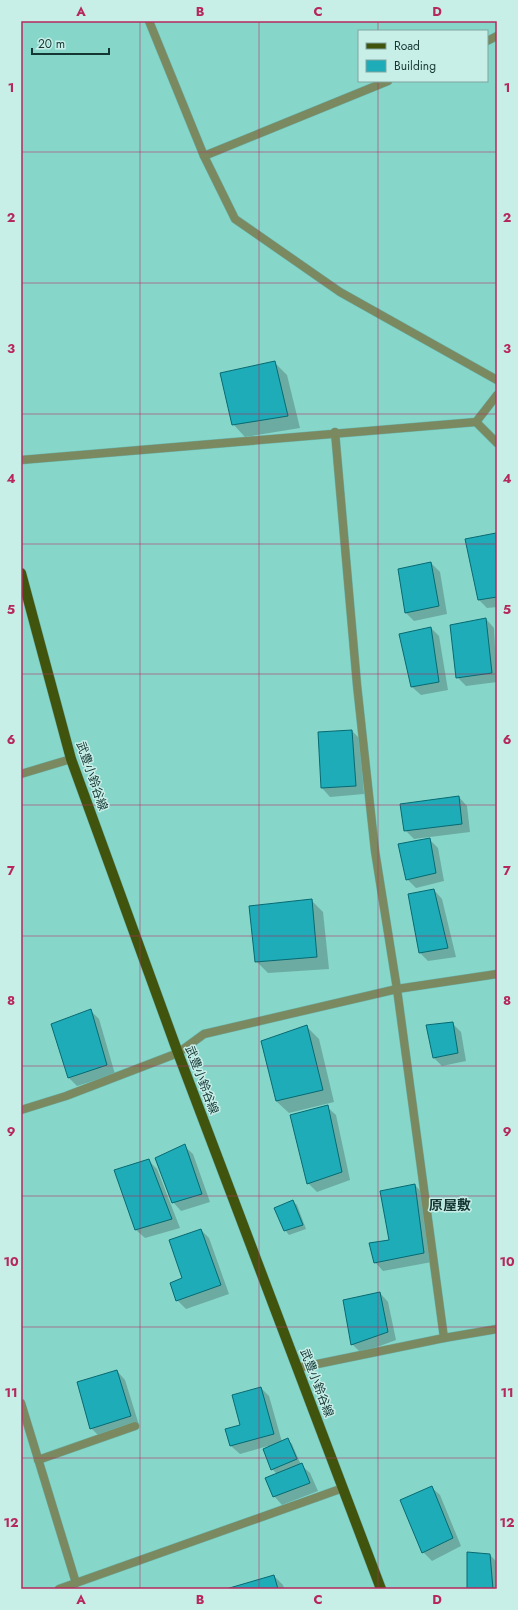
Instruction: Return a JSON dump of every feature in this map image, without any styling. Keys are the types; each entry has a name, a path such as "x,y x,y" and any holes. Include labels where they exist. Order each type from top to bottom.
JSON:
{"main road":[{"name":"武豊小鈴谷線","path":"21,573 71,759 178,1054 381,1589"}],"street":[{"path":"149,21 204,156 235,219 340,292 497,380"},
{"path":"204,156 386,82"},
{"path":"21,460 335,432 476,422 497,395"},
{"path":"476,422 497,443"},
{"path":"335,432 357,686 375,851 397,990 444,1338"},
{"path":"21,774 71,759"},
{"path":"21,1110 66,1096 178,1054 204,1034 397,990 497,974"},
{"path":"298,1368 444,1338 497,1329"},
{"path":"21,1403 76,1583"},
{"path":"38,1460 135,1426"},
{"path":"59,1589 343,1488"}],"building":[{"path":"275,361 288,416 232,425 220,373"},
{"path":"496,533 497,597 478,600 465,539"},
{"path":"431,562 439,606 405,613 398,569"},
{"path":"486,618 492,673 456,678 450,625"},
{"path":"431,627 439,682 411,687 399,634"},
{"path":"352,730 356,786 321,788 318,732"},
{"path":"459,796 462,824 404,831 400,804"},
{"path":"430,838 436,873 406,880 398,844"},
{"path":"434,889 448,948 419,953 408,894"},
{"path":"312,899 317,957 255,962 249,906"},
{"path":"91,1009 107,1065 68,1078 51,1024"},
{"path":"453,1022 458,1053 433,1058 426,1025"},
{"path":"307,1025 323,1090 276,1101 261,1041"},
{"path":"328,1105 342,1172 307,1184 290,1115"},
{"path":"185,1144 202,1194 172,1203 155,1158"},
{"path":"149,1159 172,1219 135,1230 114,1170"},
{"path":"415,1184 424,1253 374,1263 369,1243 389,1240 380,1191"},
{"path":"293,1200 303,1225 284,1231 274,1208"},
{"path":"201,1229 221,1285 176,1301 170,1283 182,1278 169,1240"},
{"path":"380,1292 388,1332 351,1345 343,1300"},
{"path":"117,1370 131,1416 90,1429 77,1382"},
{"path":"261,1387 274,1434 230,1446 225,1429 240,1425 232,1395"},
{"path":"288,1438 297,1459 271,1470 263,1449"},
{"path":"302,1463 310,1483 273,1497 265,1478"},
{"path":"432,1486 453,1538 422,1553 400,1500"},
{"path":"467,1552 490,1554 493,1589 467,1589"},
{"path":"274,1575 278,1589 226,1589"}],"district":[{"name":"原屋敷","path":"450,1205"}]}
